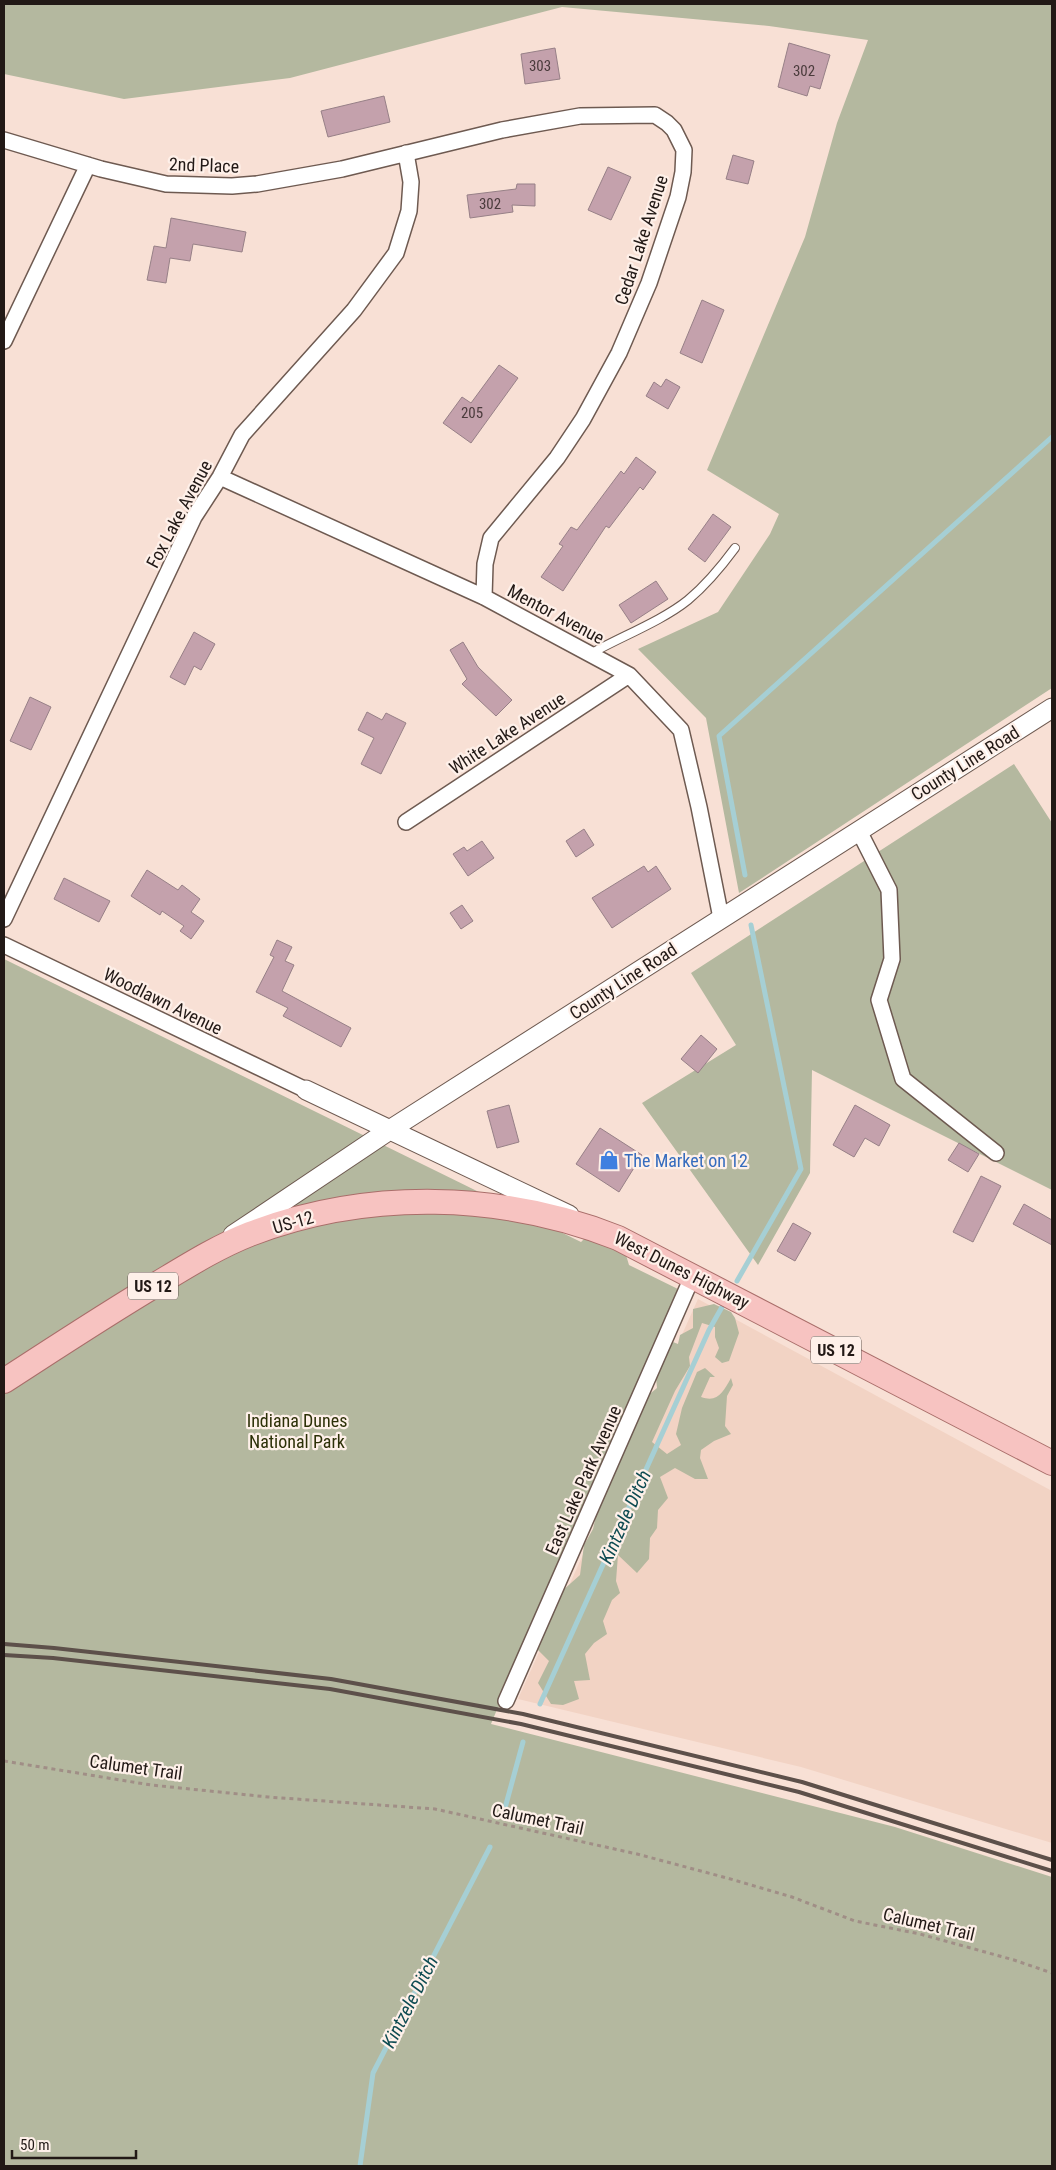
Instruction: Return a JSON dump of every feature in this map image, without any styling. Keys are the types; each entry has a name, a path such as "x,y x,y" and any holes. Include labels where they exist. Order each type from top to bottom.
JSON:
{"main road":[{"name":"US-12","path":"4,1380 198,1259 249,1235 313,1215 392,1202 444,1202 509,1207 567,1220 618,1238"},
{"name":"West Dunes Highway","path":"618,1238 693,1275 1052,1463"}],"street":[{"name":"Cedar Lake Avenue","path":"406,153 541,122 580,116 636,114 655,115 667,123 674,130 684,150 681,180 670,222 649,284 619,353 583,419 557,458 491,538 485,564 484,597"},
{"name":"2nd Place","path":"4,140 88,165 166,184 232,186 257,184 342,168 406,153"},
{"name":"Fox Lake Avenue","path":"4,919 194,517 220,477 242,435 354,310 396,253 409,211 411,182 406,153"},
{"path":"4,340 88,165"},
{"name":"Mentor Avenue","path":"220,477 484,597 629,675 681,730 699,807 721,918"},
{"name":"White Lake Avenue","path":"406,822 629,675"},
{"name":"County Line Road","path":"198,1259 391,1129 1052,708"},
{"path":"859,831 889,890 892,959 879,1000 903,1079 996,1153"},
{"name":"Woodlawn Avenue","path":"4,945 306,1090"},
{"name":"West Dunes Highway","path":"306,1090 618,1238"},
{"name":"East Lake Park Avenue","path":"506,1701 693,1275"}],"lane":[{"path":"590,654 660,618 687,600 708,582 735,548"}],"path":[{"name":"Calumet Trail","path":"4,1761 151,1784 268,1797 435,1810 636,1854 727,1878 792,1897 856,1921 920,1934 1014,1960 1052,1973"}],"shaded area":[{"path":"698,1299 1052,1491 1052,1843 801,1767 518,1699"}],"green space":[{"path":"4,4 1052,4 1052,688 739,893 706,718 638,649 718,612 770,534 779,514 707,470 805,237 837,123 868,40 769,26 562,7 290,78 124,99 4,74"},
{"path":"1014,764 1052,823 1052,1190 812,1070 810,1173 758,1265 642,1103 736,1045 691,973"},
{"name":"Indiana Dunes National Park","path":"4,959 581,1242 584,1239 597,1239 626,1255 629,1265 678,1289 663,1324 664,1331 646,1397 657,1388 656,1377 670,1345 673,1342 678,1344 680,1335 693,1328 693,1309 714,1304 731,1312 735,1318 739,1333 729,1361 722,1363 715,1357 719,1348 715,1337 715,1327 702,1323 689,1357 690,1366 675,1391 652,1442 667,1454 681,1445 676,1434 682,1408 697,1372 705,1368 715,1377 710,1377 701,1397 712,1399 719,1395 731,1378 733,1385 727,1396 725,1426 731,1434 714,1441 701,1450 700,1458 708,1479 695,1479 675,1468 660,1477 668,1498 658,1510 657,1528 650,1538 649,1559 637,1573 618,1555 616,1581 620,1593 612,1600 603,1621 607,1634 594,1643 585,1654 590,1680 574,1681 579,1699 563,1705 551,1704 538,1683 549,1661 536,1648 558,1601 511,1677 501,1708 498,1707 491,1724 895,1827 1052,1877 1052,2166 4,2166","holes":["598,1507 593,1529 584,1545 580,1575 562,1591"]}],"building":[{"path":"789,43 830,55 820,89 810,86 807,96 778,87"},
{"path":"555,48 560,79 525,84 521,54"},
{"path":"384,96 390,122 328,137 321,111"},
{"path":"733,155 754,161 748,184 726,179"},
{"path":"608,167 631,177 611,220 588,210"},
{"path":"517,184 535,184 535,206 512,205 513,212 470,218 467,195 516,189"},
{"path":"171,218 246,232 242,252 193,244 190,261 170,258 166,283 147,280 154,246 166,248"},
{"path":"702,300 724,310 702,363 680,353"},
{"path":"499,365 518,378 471,443 443,423 462,397 471,403"},
{"path":"666,379 680,387 668,409 646,396 654,382 661,387"},
{"path":"636,457 656,472 643,490 640,487 609,528 606,526 563,591 541,577 563,546 559,544 571,527 577,530 621,471 624,474"},
{"path":"713,514 731,527 705,562 688,549"},
{"path":"656,581 668,599 631,623 619,605"},
{"path":"194,632 215,644 201,670 194,666 185,685 170,677"},
{"path":"463,642 478,667 512,700 496,716 462,684 467,679 450,650"},
{"path":"30,697 51,707 31,750 10,741"},
{"path":"367,712 382,720 386,713 406,723 381,774 361,764 374,738 358,730"},
{"path":"584,829 594,845 576,857 566,841"},
{"path":"482,841 494,858 468,876 453,854 464,847 467,851"},
{"path":"644,866 648,872 656,866 671,889 612,928 592,898"},
{"path":"147,870 178,890 182,885 200,899 191,912 204,921 191,939 180,931 184,926 162,911 160,915 131,896"},
{"path":"64,878 110,901 99,922 54,899"},
{"path":"462,905 473,921 461,929 450,913"},
{"path":"277,940 292,947 285,961 294,965 282,991 351,1028 341,1047 283,1016 288,1008 256,992 274,957 270,955"},
{"path":"701,1035 717,1049 698,1073 681,1059"},
{"path":"509,1105 519,1142 497,1148 487,1111"},
{"path":"855,1105 890,1125 879,1146 865,1138 854,1157 833,1145"},
{"name":"The Market on 12","path":"600,1128 642,1155 619,1192 576,1164"},
{"path":"959,1143 979,1154 968,1172 948,1160"},
{"path":"981,1176 1001,1186 973,1242 953,1232"},
{"path":"1024,1204 1052,1220 1052,1245 1013,1224"},
{"path":"793,1223 811,1233 795,1261 777,1251"}],"waterway":[{"path":"745,875 719,736 1052,437"},
{"path":"737,1281 801,1169 751,925"},
{"name":"Kintzele Ditch","path":"540,1704 709,1330 722,1307"},
{"name":"Kintzele Ditch","path":"505,1808 523,1742"},
{"name":"Kintzele Ditch","path":"360,2166 373,2073 490,1847"}],"railway":[{"path":"4,1644 331,1679 523,1714 802,1782 1052,1860"},
{"path":"4,1655 53,1658 330,1689 521,1724 799,1792 1052,1871"}],"place":[{"name":"The Market on 12","path":"609,1160"}]}
